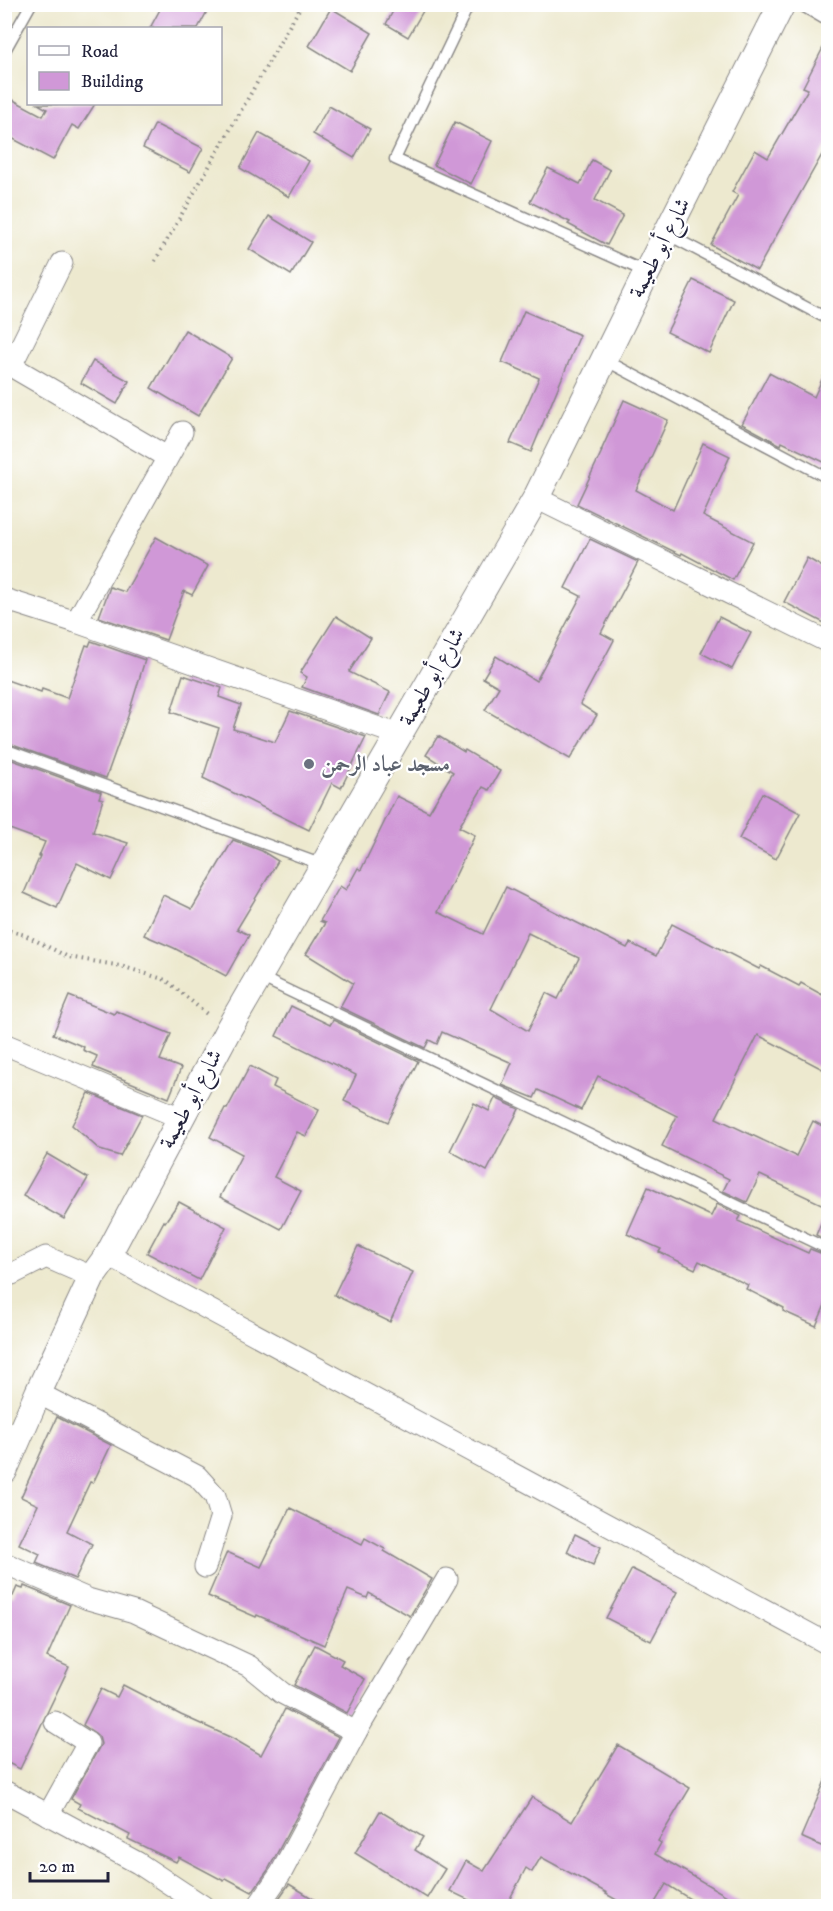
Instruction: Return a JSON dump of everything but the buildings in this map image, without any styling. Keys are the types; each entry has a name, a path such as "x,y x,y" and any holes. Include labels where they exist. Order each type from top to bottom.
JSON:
{"street":[{"name":"شارع أبو طعيمة","path":"4,1471 92,1277 108,1255 228,1030 536,498 783,4"},
{"path":"62,263 11,366 167,456"},
{"path":"76,622 182,432"},
{"path":"536,498 828,642"},
{"path":"4,599 399,735"},
{"path":"4,1044 181,1118"},
{"path":"108,1255 828,1644"},
{"path":"4,1272 12,1274 46,1257 92,1277"},
{"path":"38,1393 197,1476 215,1496 221,1516 204,1567"},
{"path":"4,1563 88,1599 134,1612 249,1666 282,1693 356,1732"},
{"path":"258,1906 281,1873 356,1732 447,1580"},
{"path":"48,1815 88,1743 55,1722"},
{"path":"4,1791 138,1863 203,1906"}],"lane":[{"path":"4,52 31,4"},
{"path":"469,4 395,159 647,272"},
{"path":"799,4 828,21"},
{"path":"667,234 828,319"},
{"path":"604,360 828,478"},
{"path":"4,749 323,866"},
{"path":"260,977 828,1249"}],"path":[{"path":"155,261 302,4"},
{"path":"4,929 25,934 68,957 121,966 166,980 228,1030"}],"place":[{"name":"مسجد عباد الرحمن","path":"309,764"}]}
